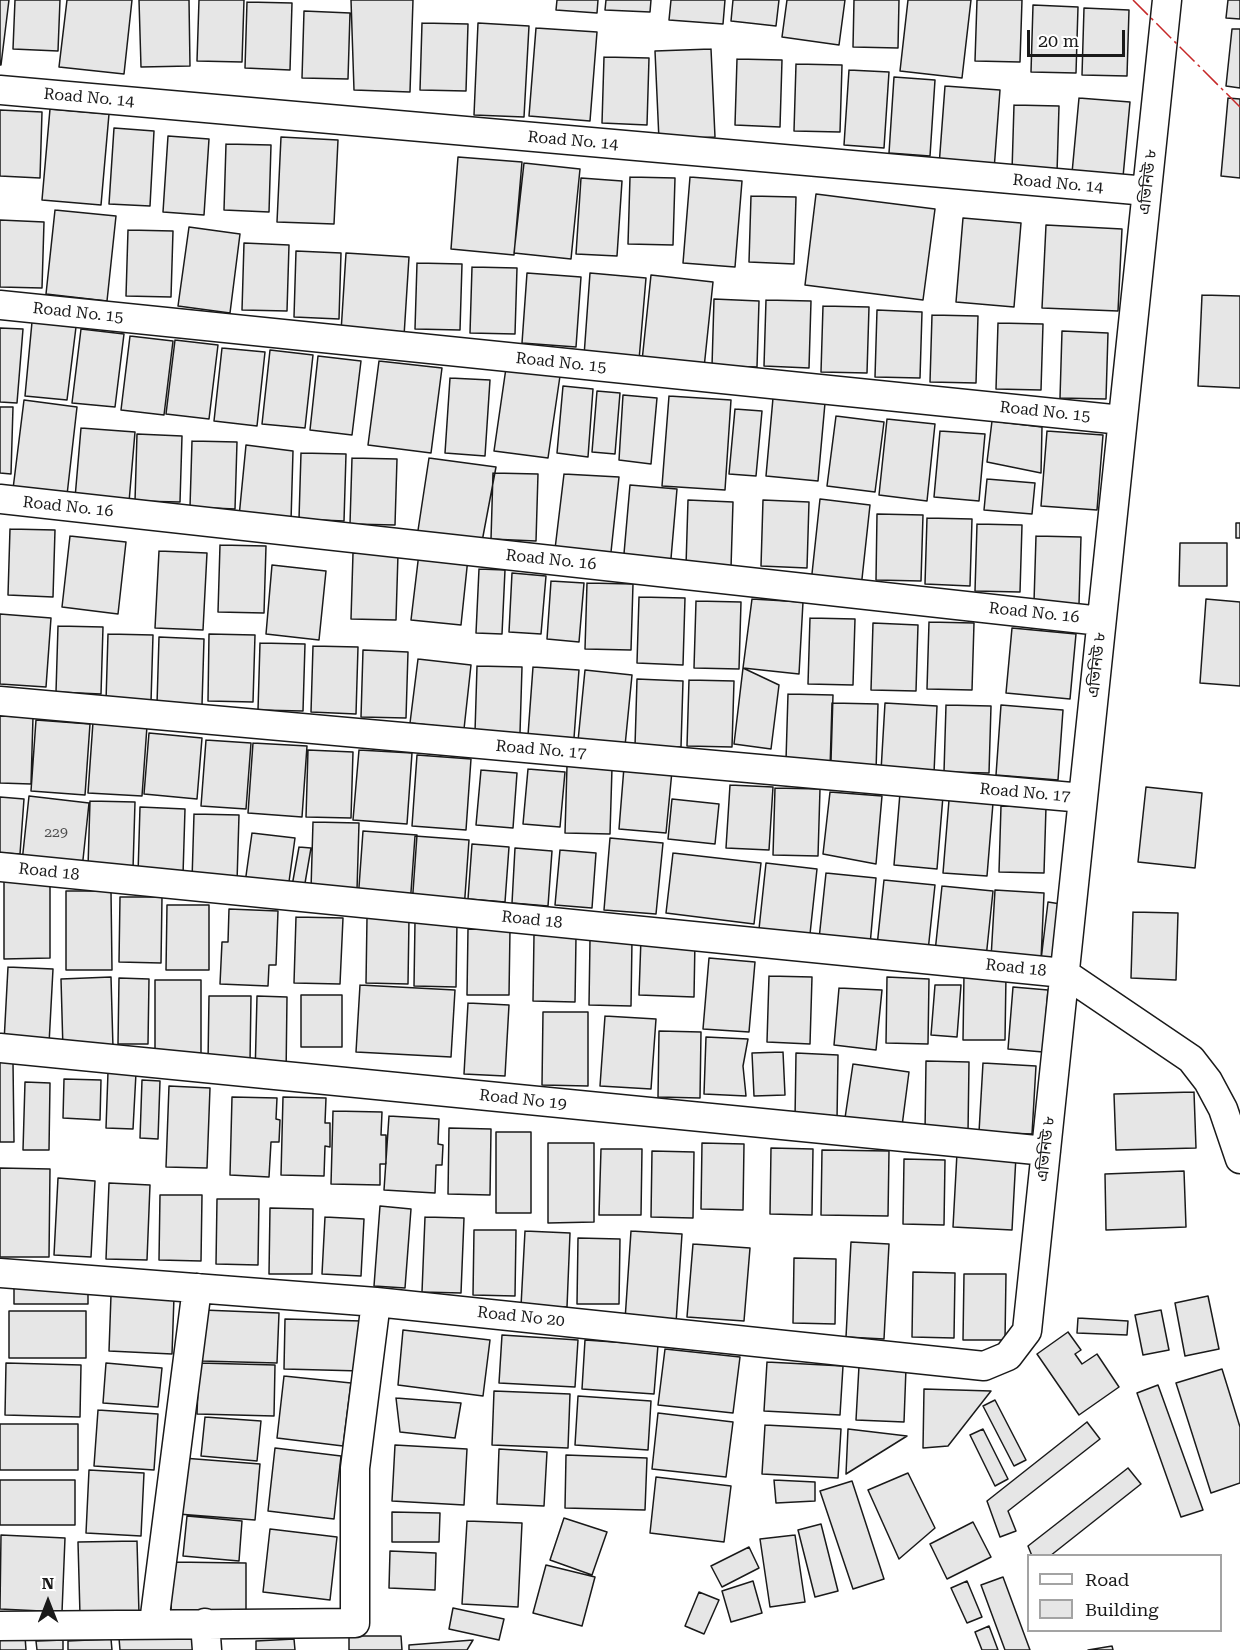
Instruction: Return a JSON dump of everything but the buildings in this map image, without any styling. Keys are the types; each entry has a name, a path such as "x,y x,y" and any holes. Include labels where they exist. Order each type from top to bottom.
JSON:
{"street":[{"name":"এভিনিউ ৮","path":"1027,1331 1167,0"},
{"name":"Road No. 14","path":"0,90 1147,191"},
{"name":"Road No. 15","path":"0,305 1122,420"},
{"name":"Road No. 16","path":"0,499 1101,621"},
{"name":"Road No. 17","path":"0,701 1083,798"},
{"name":"Road 18","path":"0,867 1064,973"},
{"path":"1064,973 1191,1059 1208,1081 1223,1109 1240,1160"},
{"name":"Road No 19","path":"0,1048 1046,1152"},
{"name":"Road No 20","path":"0,1273 376,1302 984,1366 1008,1356 1027,1331"},
{"path":"154,1623 197,1288"},
{"path":"0,1626 154,1623 206,1636 355,1623 355,1468 376,1302"}],"power":[{"path":"1133,0 1240,107"}]}
